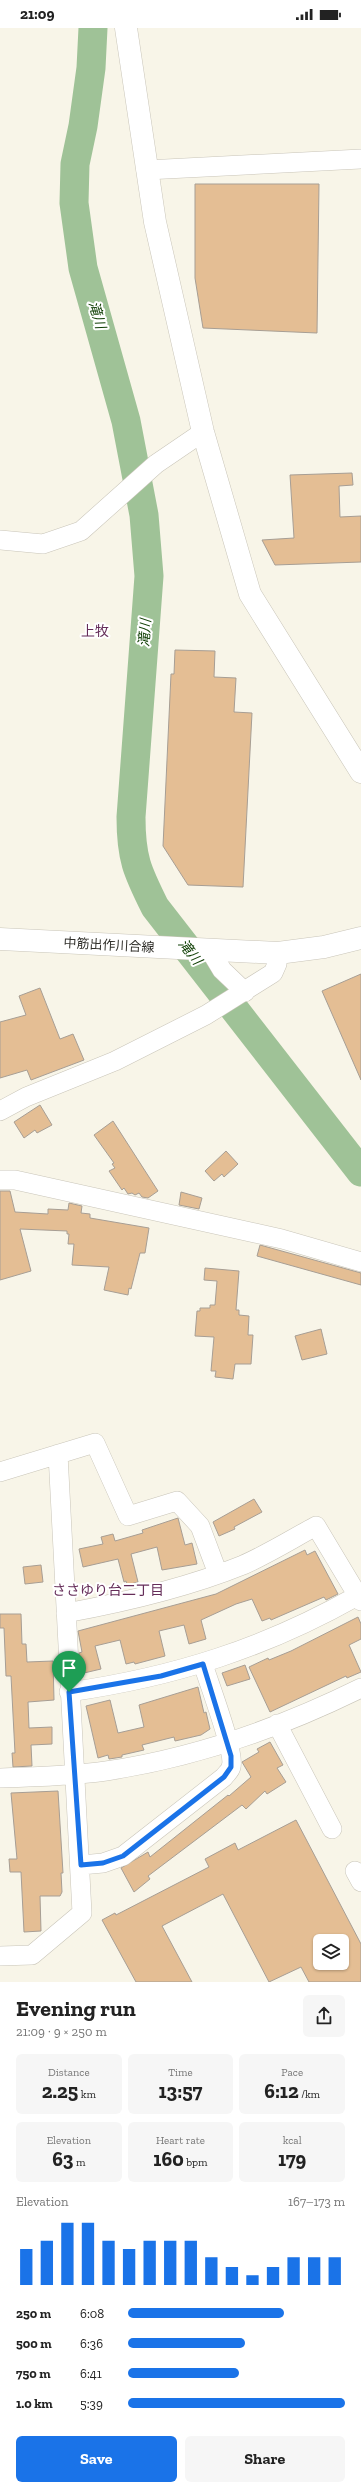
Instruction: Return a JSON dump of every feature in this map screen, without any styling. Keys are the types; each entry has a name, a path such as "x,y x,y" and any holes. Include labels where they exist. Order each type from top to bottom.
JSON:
{"street":[{"path":"126,28 146,170 155,222 203,432 250,594 361,772"},
{"path":"146,170 361,159"},
{"path":"0,540 43,544 81,531 156,464 203,432"},
{"name":"中筋出作川合線","path":"0,939 157,948 278,952 324,947 361,938"},
{"path":"210,950 222,970 245,992"},
{"path":"0,1111 26,1097 90,1072 206,1015 245,992 273,973 278,964 278,952"},
{"path":"0,1180 15,1180 282,1239 361,1262"},
{"path":"0,1472 95,1442 128,1516 177,1501 200,1526 218,1574"},
{"path":"0,1956 32,1955 82,1912 81,1865 69,1692 58,1454"},
{"path":"66,1613 146,1596 218,1574 244,1564 316,1526 359,1598 284,1634 203,1664 161,1676 69,1692"},
{"path":"81,1865 103,1863 123,1856 224,1777 231,1767 231,1756 227,1741 203,1664"},
{"path":"0,1778 74,1774 139,1765 227,1741 277,1724 361,1688"},
{"path":"277,1724 332,1829"}],"building":[{"path":"195,184 319,184 317,333 203,328 195,278"},
{"path":"352,473 353,485 339,486 340,517 361,516 361,562 275,565 262,540 294,538 290,475"},
{"path":"175,650 215,651 214,677 236,678 234,712 252,713 243,887 188,885 163,846 171,674 174,674"},
{"path":"361,974 361,1080 322,991"},
{"path":"40,988 60,1039 73,1034 84,1060 31,1080 27,1070 0,1078 0,1022 26,1015 19,996"},
{"path":"40,1105 52,1125 37,1133 35,1130 24,1138 14,1122"},
{"path":"113,1121 158,1191 148,1198 142,1197 139,1193 135,1195 132,1193 128,1194 124,1188 122,1190 109,1171 115,1168 112,1164 114,1163 94,1135"},
{"path":"226,1151 238,1164 224,1177 222,1174 214,1181 205,1171"},
{"path":"0,1191 10,1191 15,1212 48,1214 48,1209 68,1210 69,1203 82,1206 81,1213 90,1214 90,1218 149,1228 145,1253 140,1253 131,1289 129,1288 128,1295 104,1290 109,1267 72,1265 74,1244 68,1244 69,1234 67,1234 67,1231 20,1229 31,1271 0,1280"},
{"path":"181,1192 202,1198 199,1209 179,1205"},
{"path":"260,1245 361,1273 361,1285 257,1256"},
{"path":"205,1268 239,1271 236,1310 239,1310 239,1315 249,1316 248,1335 253,1335 251,1364 235,1364 233,1379 215,1377 216,1371 211,1371 214,1337 195,1336 197,1311 200,1311 200,1308 210,1308 210,1305 215,1305 217,1281 204,1280"},
{"path":"321,1329 327,1354 302,1360 295,1336"},
{"path":"254,1499 262,1512 234,1527 235,1529 219,1536 213,1522"},
{"path":"178,1518 185,1545 192,1543 197,1564 162,1570 157,1547 131,1554 138,1582 127,1585 126,1581 124,1582 118,1559 83,1567 79,1549 103,1544 101,1537 113,1534 115,1541 143,1533 142,1530"},
{"path":"305,1550 307,1555 315,1551 338,1594 326,1600 324,1597 271,1620 270,1618 262,1621 252,1599 236,1604 201,1620 206,1639 189,1644 184,1625 159,1631 165,1656 135,1664 134,1662 126,1664 120,1640 95,1646 101,1669 84,1673 79,1653 82,1652 78,1631 216,1594"},
{"path":"41,1565 43,1582 25,1584 23,1567"},
{"path":"0,1614 21,1614 22,1644 26,1644 27,1662 53,1661 54,1700 28,1702 29,1728 52,1727 52,1744 31,1745 32,1766 13,1767 12,1753 15,1753 11,1676 6,1676 4,1628 0,1628"},
{"path":"358,1617 361,1624 361,1639 349,1645 361,1672 347,1678 346,1676 270,1712 249,1667 268,1658 269,1660 291,1651"},
{"path":"245,1665 250,1679 227,1686 222,1673"},
{"path":"198,1687 204,1713 206,1712 210,1729 201,1735 175,1741 174,1737 142,1745 144,1750 122,1755 122,1757 109,1759 108,1755 98,1758 86,1706 110,1700 118,1733 144,1727 139,1705"},
{"path":"270,1742 283,1765 277,1768 286,1782 267,1794 265,1791 246,1809 242,1805 148,1876 150,1879 134,1892 121,1868 148,1852 150,1857 228,1795 229,1796 251,1777 242,1762 259,1752 257,1749"},
{"path":"58,1791 63,1873 61,1873 62,1892 60,1896 40,1896 41,1931 24,1932 21,1872 10,1872 9,1859 17,1859 11,1793"},
{"path":"296,1820 361,1944 361,1982 309,1982 301,1967 269,1982 223,1894 162,1926 192,1982 136,1982 102,1920 115,1913 116,1915 209,1867 205,1859 235,1843 238,1850"}],"waterway":[{"name":"滝川","path":"93,28 91,68 83,126 75,164 74,203 83,268 126,421 144,515 149,576 131,817 132,843 136,864 139,874 155,907 361,1172"}],"district":[{"name":"上牧","path":"95,631"},
{"name":"ささゆり台二丁目","path":"108,1590"}],"route":[{"path":"203,1664 227,1741 231,1756 231,1767 224,1777 123,1856 113,1861 81,1865 69,1692 113,1686 161,1676 203,1664"}]}
